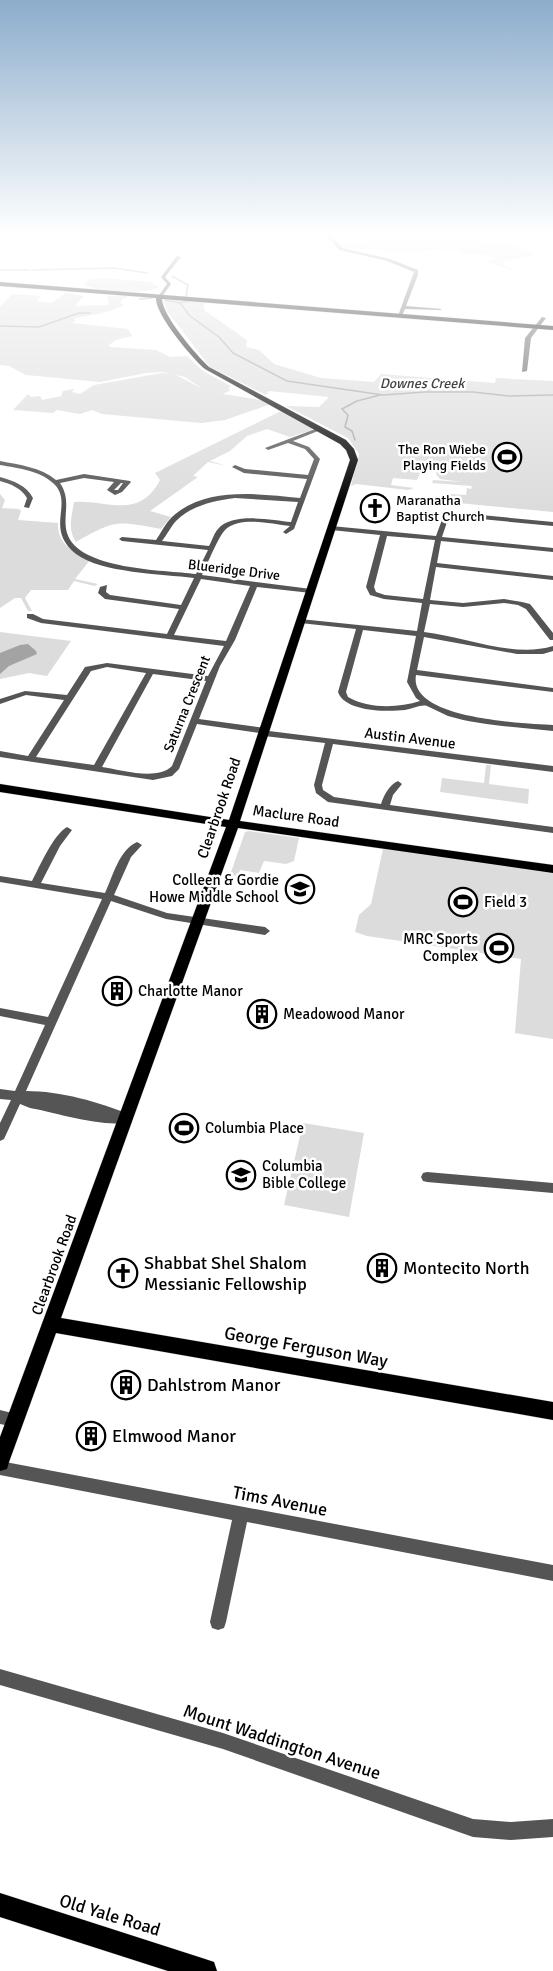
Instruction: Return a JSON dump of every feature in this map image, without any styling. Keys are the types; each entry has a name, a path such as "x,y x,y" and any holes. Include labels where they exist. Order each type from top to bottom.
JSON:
{"main road":[{"name":"Clearbrook Road","path":"0,1462 7,1419 51,1324 235,821 354,460 347,445 207,368 196,358 172,325"},
{"path":"516,325 553,328"},
{"name":"Maclure Road","path":"0,782 235,821 553,862"},
{"name":"Maclure Road","path":"0,788 553,869"},
{"name":"George Ferguson Way","path":"51,1324 553,1411"},
{"name":"Old Yale Road","path":"0,1905 205,1971"}],"street":[{"path":"524,371 526,341 539,327"},
{"path":"268,448 320,429"},
{"path":"286,532 293,524 316,463 316,456 307,448 288,441"},
{"path":"0,462 43,474 58,482 84,476 119,481"},
{"path":"235,467 244,471 311,477"},
{"path":"0,479 26,490 31,502 27,507"},
{"name":"Blueridge Drive","path":"58,482 64,495 62,528 69,545 84,556 99,562 197,578 311,591"},
{"path":"212,491 219,500"},
{"path":"158,543 176,518 191,508 219,500 249,496 302,500"},
{"path":"553,524 451,515 443,520 411,682 413,691 423,703 453,715 553,728"},
{"path":"169,637 221,530 231,524 252,520 293,524"},
{"path":"331,528 553,550"},
{"path":"384,533 371,590 384,597 461,605 520,603 533,610 553,638"},
{"path":"122,539 211,548"},
{"path":"433,565 553,578"},
{"name":"Saturna Crescent","path":"0,754 153,777 169,774 176,767 254,585"},
{"path":"104,587 102,593 108,597 183,607"},
{"path":"30,616 41,621 229,644"},
{"path":"300,621 449,638 490,648 541,653 553,648"},
{"path":"360,628 342,692 344,698 356,704 394,709 423,703"},
{"path":"30,759 84,672 95,666 107,665 212,679"},
{"path":"97,768 151,671"},
{"path":"413,672 553,690"},
{"path":"0,702 25,693 68,698"},
{"name":"Austin Avenue","path":"195,721 330,741 553,769"},
{"path":"330,741 318,785 319,791 331,800 553,830"},
{"path":"385,807 389,794 398,784"},
{"path":"35,885 56,844 67,830"},
{"path":"0,1136 127,855 137,845"},
{"path":"0,879 108,897 166,916 265,931"},
{"path":"0,1012 51,1022"},
{"path":"0,1094 18,1097 30,1103 110,1119 127,1118"},
{"path":"427,1177 553,1188"},
{"name":"Tims Avenue","path":"0,1468 553,1573"},
{"path":"218,1622 241,1513"},
{"name":"Mount Waddington Avenue","path":"0,1677 224,1741 474,1828 512,1831 553,1828"}],"shaded area":[{"path":"0,325 90,325 128,329 132,336 116,340 109,345 110,347 156,350 170,357 187,356 203,371 231,386 228,389 231,390 223,394 266,401 271,404 225,420 201,423 102,414 92,410 80,414 57,410 53,413 13,410 28,394 31,397 40,396 42,400 61,396 63,391 74,389 72,392 80,394 94,385 162,373 171,374 163,372 146,373 100,382 26,375 9,366 0,365","holes":["176,375 185,377 203,389"]},
{"path":"178,325 225,325 247,340 246,347 259,350 274,364 321,378 374,382 381,374 495,383 496,378 553,381 553,512 448,502 450,494 466,495 467,488 471,489 472,486 432,483 433,480 462,482 440,479 436,474 437,466 422,469 417,480 393,478 391,485 414,488 408,490 356,484 351,486 359,454 348,438 286,406 319,407 329,397 269,391 266,395 210,367"},
{"path":"281,411 312,430 290,437 267,429 247,436 230,451 210,461 227,466 208,462 193,476 198,477 150,511 171,517 161,529 135,524 117,524 100,529 76,542 71,527 74,502 121,505 142,500 152,493 160,480 155,473"},
{"path":"0,494 5,500 2,508 21,511 18,520 58,523 63,542 90,560 75,579 98,584 95,586 74,581 68,590 31,590 25,598 32,611 28,611 21,598 15,598 0,608"},
{"path":"0,632 71,641 47,676 29,673 0,679"},
{"path":"28,644 37,654 9,666 0,674 0,653"},
{"path":"486,765 491,765 489,784 529,789 528,804 440,792 442,778 484,783"},
{"path":"245,832 299,838 294,861 286,864 264,861 259,873 240,870 238,876 230,875"},
{"name":"MRC Sports Complex","path":"383,849 553,873 553,1039 515,1033 521,959 367,936 355,932 359,915 371,904"},
{"path":"303,1123 364,1133 349,1217 284,1205"}],"waterway":[{"path":"0,326 39,327 45,325"},
{"name":"Downes Creek","path":"202,325 219,337 233,353 287,381 383,395 425,392 473,392 509,396 553,395"},
{"path":"355,440 352,431 345,427 348,415 342,409 357,401 380,395"}],"place":[{"name":"The Ron Wiebe Playing Fields","path":"507,457"},
{"name":"Maranatha Baptist Church","path":"375,508"},
{"name":"Colleen & Gordie Howe Middle School","path":"300,889"},
{"name":"Field 3","path":"463,902"},
{"name":"MRC Sports Complex","path":"499,948"},
{"name":"Charlotte Manor","path":"117,991"},
{"name":"Meadowood Manor","path":"262,1014"},
{"name":"Columbia Place","path":"184,1128"},
{"name":"Columbia Bible College","path":"241,1175"},
{"name":"Montecito North","path":"382,1268"},
{"name":"Shabbat Shel Shalom Messianic Fellowship","path":"123,1273"},
{"name":"Dahlstrom Manor","path":"126,1385"},
{"name":"Elmwood Manor","path":"91,1436"}]}
